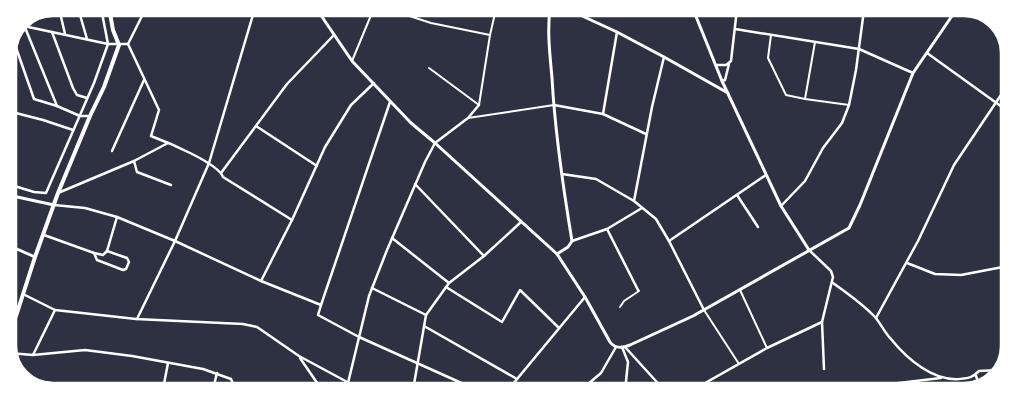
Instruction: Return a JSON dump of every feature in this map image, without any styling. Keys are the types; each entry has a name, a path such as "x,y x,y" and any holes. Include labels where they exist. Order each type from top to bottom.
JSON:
{"main road":[{"path":"16,314 58,193 104,87 119,46 110,16"}],"street":[{"path":"61,16 65,34"},
{"path":"80,16 87,39"},
{"path":"16,186 34,192 46,193 80,116 108,44 102,16"},
{"path":"128,44 142,16"},
{"path":"136,319 210,163 253,16"},
{"path":"321,16 352,61 411,123 557,254 611,344 616,347 625,347 704,310 849,228 913,73 952,16"},
{"path":"352,61 371,16"},
{"path":"410,16 431,23 490,36"},
{"path":"23,294 55,310 136,319 244,324 257,327 299,356 348,383 365,306 415,184 435,143 468,118 479,105 494,16"},
{"path":"549,16 548,25 554,105 561,174 572,241 568,248 557,254"},
{"path":"582,16 617,32 709,81 728,94"},
{"path":"696,16 722,81 781,206 809,250 831,271 833,283 822,322 824,369"},
{"path":"709,81 722,81 728,76 736,16"},
{"path":"781,206 805,181 823,148 842,123 849,105 863,16"},
{"path":"28,26 119,46 128,44"},
{"path":"26,29 57,106"},
{"path":"735,29 859,49 913,73"},
{"path":"52,32 73,88 77,95 87,98"},
{"path":"603,114 617,32"},
{"path":"221,172 287,84 334,35"},
{"path":"772,35 768,58 786,96 849,105"},
{"path":"805,99 815,42"},
{"path":"128,44 158,110 151,136 210,163 221,172 223,177 292,220"},
{"path":"17,49 34,99 80,116 90,116"},
{"path":"927,52 1001,106"},
{"path":"634,201 646,134 664,57"},
{"path":"716,64 723,66 729,64"},
{"path":"429,68 479,105"},
{"path":"112,151 145,79"},
{"path":"260,281 292,220 325,147 351,105 374,83"},
{"path":"876,318 906,263 954,165 1001,94"},
{"path":"391,100 318,315 359,337 461,383"},
{"path":"468,118 554,105 603,114 646,134"},
{"path":"16,113 74,130"},
{"path":"256,126 317,166"},
{"path":"58,193 134,161 168,143"},
{"path":"134,161 137,172 171,185"},
{"path":"561,174 596,179 634,201 656,219 704,310 739,364"},
{"path":"669,241 766,175"},
{"path":"415,184 484,256"},
{"path":"737,195 758,227"},
{"path":"16,197 54,205 85,208 118,216 175,240 260,281 321,305"},
{"path":"572,241 607,229 642,208"},
{"path":"44,235 94,253 103,254 106,251 118,216"},
{"path":"414,383 426,315 449,283 484,256 522,221"},
{"path":"607,229 639,292 624,301 620,307"},
{"path":"392,238 449,283"},
{"path":"16,249 35,257"},
{"path":"94,253 97,260 126,270 129,262 127,258 106,251"},
{"path":"906,263 935,274 961,275 1001,267"},
{"path":"833,283 876,318 890,339 902,351 922,367 941,378"},
{"path":"446,287 502,322 520,290 559,328"},
{"path":"372,288 426,315"},
{"path":"740,290 767,348"},
{"path":"514,383 585,298"},
{"path":"33,355 55,310"},
{"path":"705,383 767,348 822,322"},
{"path":"424,326 517,379"},
{"path":"589,383 601,373 616,347"},
{"path":"625,347 628,362 626,383"},
{"path":"625,347 658,383"},
{"path":"17,354 33,355 85,350 132,356 217,373 231,379 233,383"},
{"path":"299,356 317,383"},
{"path":"164,383 168,363"},
{"path":"898,383 941,378 955,379 976,376 980,371 991,370"},
{"path":"215,383 217,373"},
{"path":"976,376 978,380"}]}
